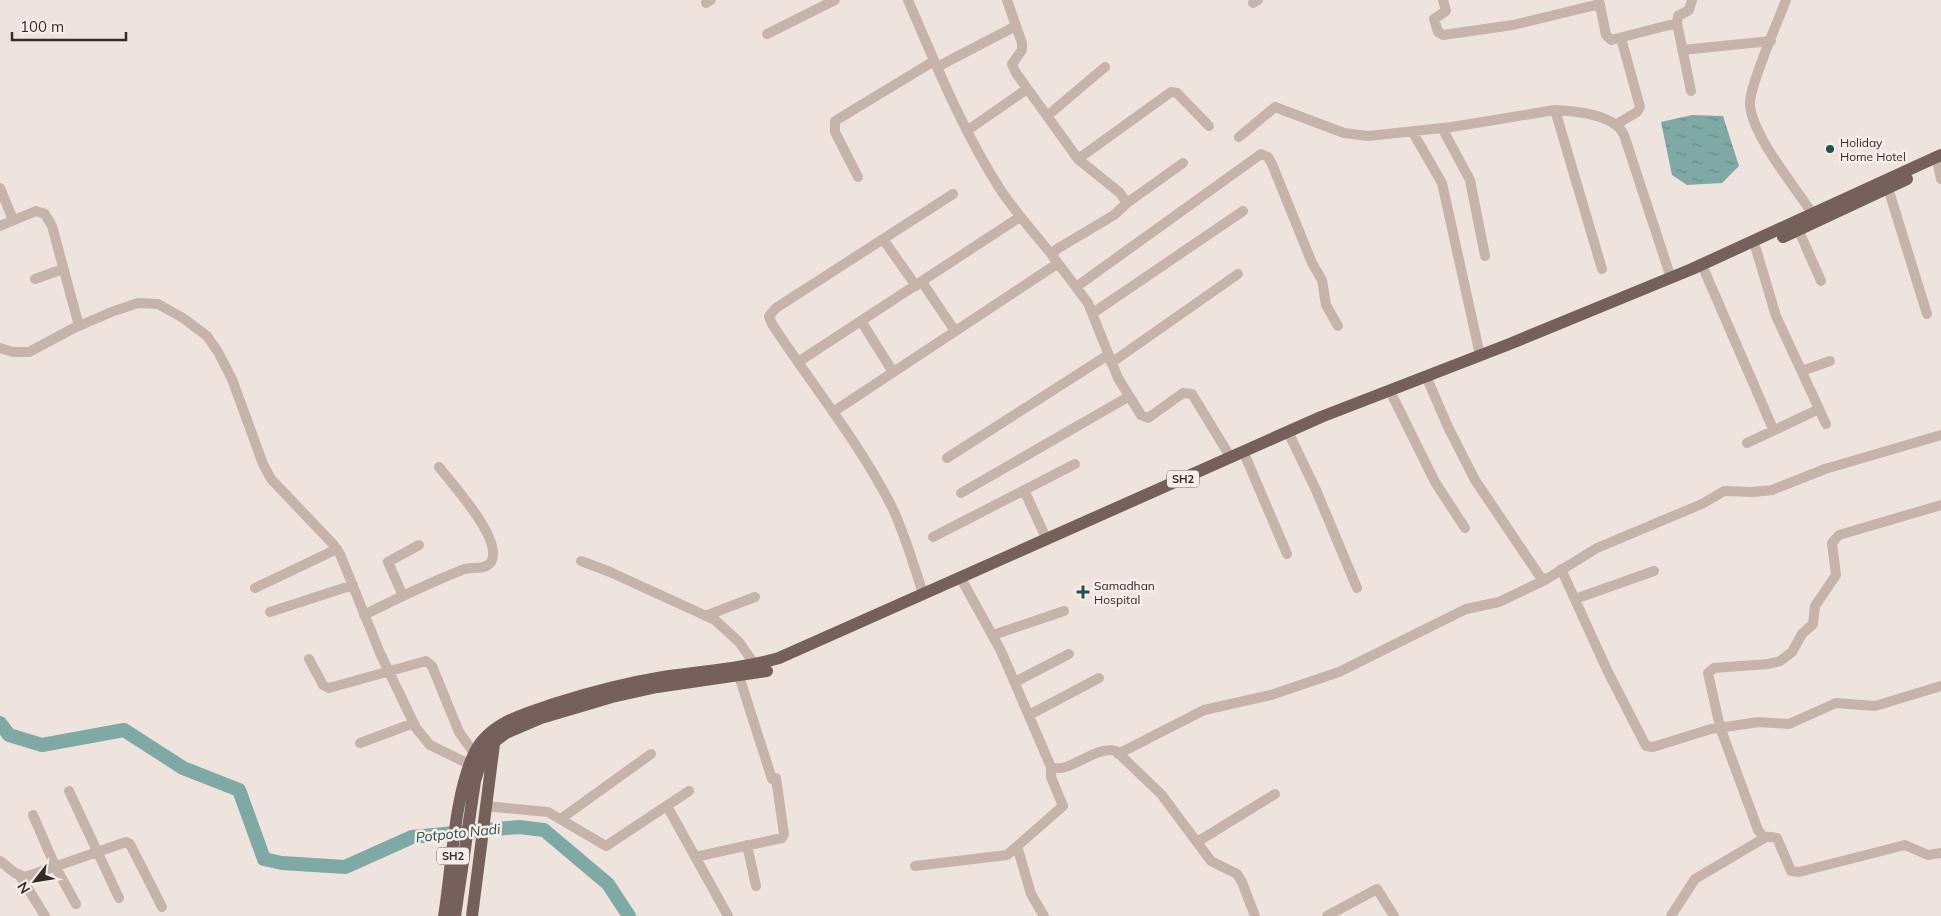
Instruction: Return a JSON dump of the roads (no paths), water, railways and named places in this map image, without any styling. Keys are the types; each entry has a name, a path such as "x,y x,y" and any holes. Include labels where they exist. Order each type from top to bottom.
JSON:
{"main road":[{"name":"SH2","path":"451,911 472,759 486,737 539,709 612,687 665,677 755,665 792,653 1231,458 1671,278 1812,213 1888,188 1940,161"},
{"name":"SH2","path":"465,809 479,767 504,728 636,691 739,676 782,665 1369,402 1393,397 1705,272 1798,229 1865,194 1940,161"},
{"path":"474,909 494,742"}],"street":[{"path":"767,34 835,0"},
{"path":"908,0 935,64 988,169 1020,217 1076,287 1093,312 1110,359 1128,397 1140,415 1148,418 1183,393 1192,394 1231,458"},
{"path":"1008,0 1022,43 1022,50 1012,64 1016,73 1078,159 1120,193 1127,203"},
{"path":"1443,0 1446,11 1434,19 1439,33 1443,35 1513,25 1599,2 1607,36 1611,40 1677,23"},
{"path":"1690,91 1677,23 1678,16 1689,10 1692,0"},
{"path":"1786,0 1749,102 1750,112 1758,132 1812,213"},
{"path":"858,176 835,132 835,121 935,64 1016,26"},
{"path":"1617,124 1637,112 1640,107 1621,38"},
{"path":"1682,50 1771,41"},
{"path":"1046,116 1106,67"},
{"path":"968,130 1027,89"},
{"path":"1078,159 1171,92 1177,93 1210,126"},
{"path":"1238,137 1275,107 1344,133 1368,136 1442,128 1555,110 1598,117 1617,124 1624,135 1671,278"},
{"path":"1555,110 1602,270"},
{"path":"1442,128 1470,180 1485,256"},
{"path":"1412,131 1442,183 1480,355"},
{"path":"1076,287 1257,155 1265,154 1272,164 1312,262 1322,280 1326,305 1338,326"},
{"path":"1940,161 1941,179"},
{"path":"834,412 955,331 1054,259 1057,249 1114,215 1127,203 1183,163"},
{"path":"0,188 13,220"},
{"path":"1888,188 1927,314"},
{"path":"923,594 893,510 834,412 770,320 771,312 953,194"},
{"path":"0,226 36,211 45,214 52,226 79,326"},
{"path":"1093,312 1243,211"},
{"path":"798,362 1020,217"},
{"path":"1798,229 1821,281"},
{"path":"884,239 955,331"},
{"path":"1756,249 1776,316 1826,424"},
{"path":"35,280 63,269"},
{"path":"1705,272 1773,429"},
{"path":"947,458 1110,359 1238,274"},
{"path":"0,348 13,352 29,352 114,310 148,302 158,304 197,327 207,336 232,379 263,464 271,479 337,549 388,670 414,723 430,745 472,759"},
{"path":"861,322 893,372"},
{"path":"1802,372 1830,361"},
{"path":"1429,383 1448,427 1486,499 1539,575 1545,580"},
{"path":"961,493 1128,397"},
{"path":"1393,397 1435,482 1465,528"},
{"path":"1747,443 1819,408"},
{"path":"1118,754 1204,710 1271,694 1339,672 1466,609 1499,602 1545,580 1597,548 1702,504 1724,491 1753,492 1772,490 1825,469 1941,435"},
{"path":"1291,438 1316,490 1357,588"},
{"path":"1246,458 1287,554"},
{"path":"933,537 1074,464"},
{"path":"364,615 464,569 488,565 493,557 481,520 439,467"},
{"path":"1024,490 1047,540"},
{"path":"1941,505 1839,535 1835,539 1832,548 1836,575 1815,606 1813,624 1802,634 1792,652 1785,659 1773,664 1714,668 1709,670 1720,727 1758,830 1766,837 1776,838 1790,870 1793,872 1904,845 1928,855 1941,853"},
{"path":"403,596 388,562 418,545"},
{"path":"255,588 337,549"},
{"path":"581,561 610,572 705,616 724,627 755,665"},
{"path":"1561,569 1646,746 1720,727 1759,722 1789,724 1836,703 1843,702 1875,706 1941,686"},
{"path":"1575,600 1654,571"},
{"path":"915,866 1004,856 1063,806 1052,780 1051,767 1029,715 992,635 964,584"},
{"path":"270,612 352,585"},
{"path":"705,616 755,597"},
{"path":"992,635 1064,611"},
{"path":"1014,682 1069,654"},
{"path":"309,659 324,685 329,688 422,661 429,663 458,732 472,759"},
{"path":"695,857 783,836 774,778 739,676"},
{"path":"1029,715 1099,678"},
{"path":"360,744 414,723"},
{"path":"1051,767 1061,768 1106,750 1118,754 1161,794 1213,863 1237,874 1255,916"},
{"path":"562,818 651,754"},
{"path":"69,790 119,898"},
{"path":"485,808 548,812 562,818 606,846 689,791"},
{"path":"1197,842 1275,794"},
{"path":"667,806 728,916"},
{"path":"33,815 76,904"},
{"path":"1671,916 1695,879 1766,837"},
{"path":"20,876 31,875 124,842 130,844 162,907"},
{"path":"747,845 756,886"},
{"path":"1017,846 1031,894 1044,916"},
{"path":"0,861 20,876 45,916"},
{"path":"1327,916 1377,888 1394,916"}],"water":[{"path":"1692,115 1723,116 1739,166 1722,183 1687,185 1672,175 1661,122"}],"waterway":[{"name":"Potpoto Nadi","path":"0,723 9,735 42,745 124,730 183,768 239,790 264,859 282,863 345,867 412,837 519,827 544,830 608,884 629,916"}],"place":[{"name":"Holiday Home Hotel","path":"1830,149"},
{"name":"Samadhan Hospital","path":"1083,592"}]}
